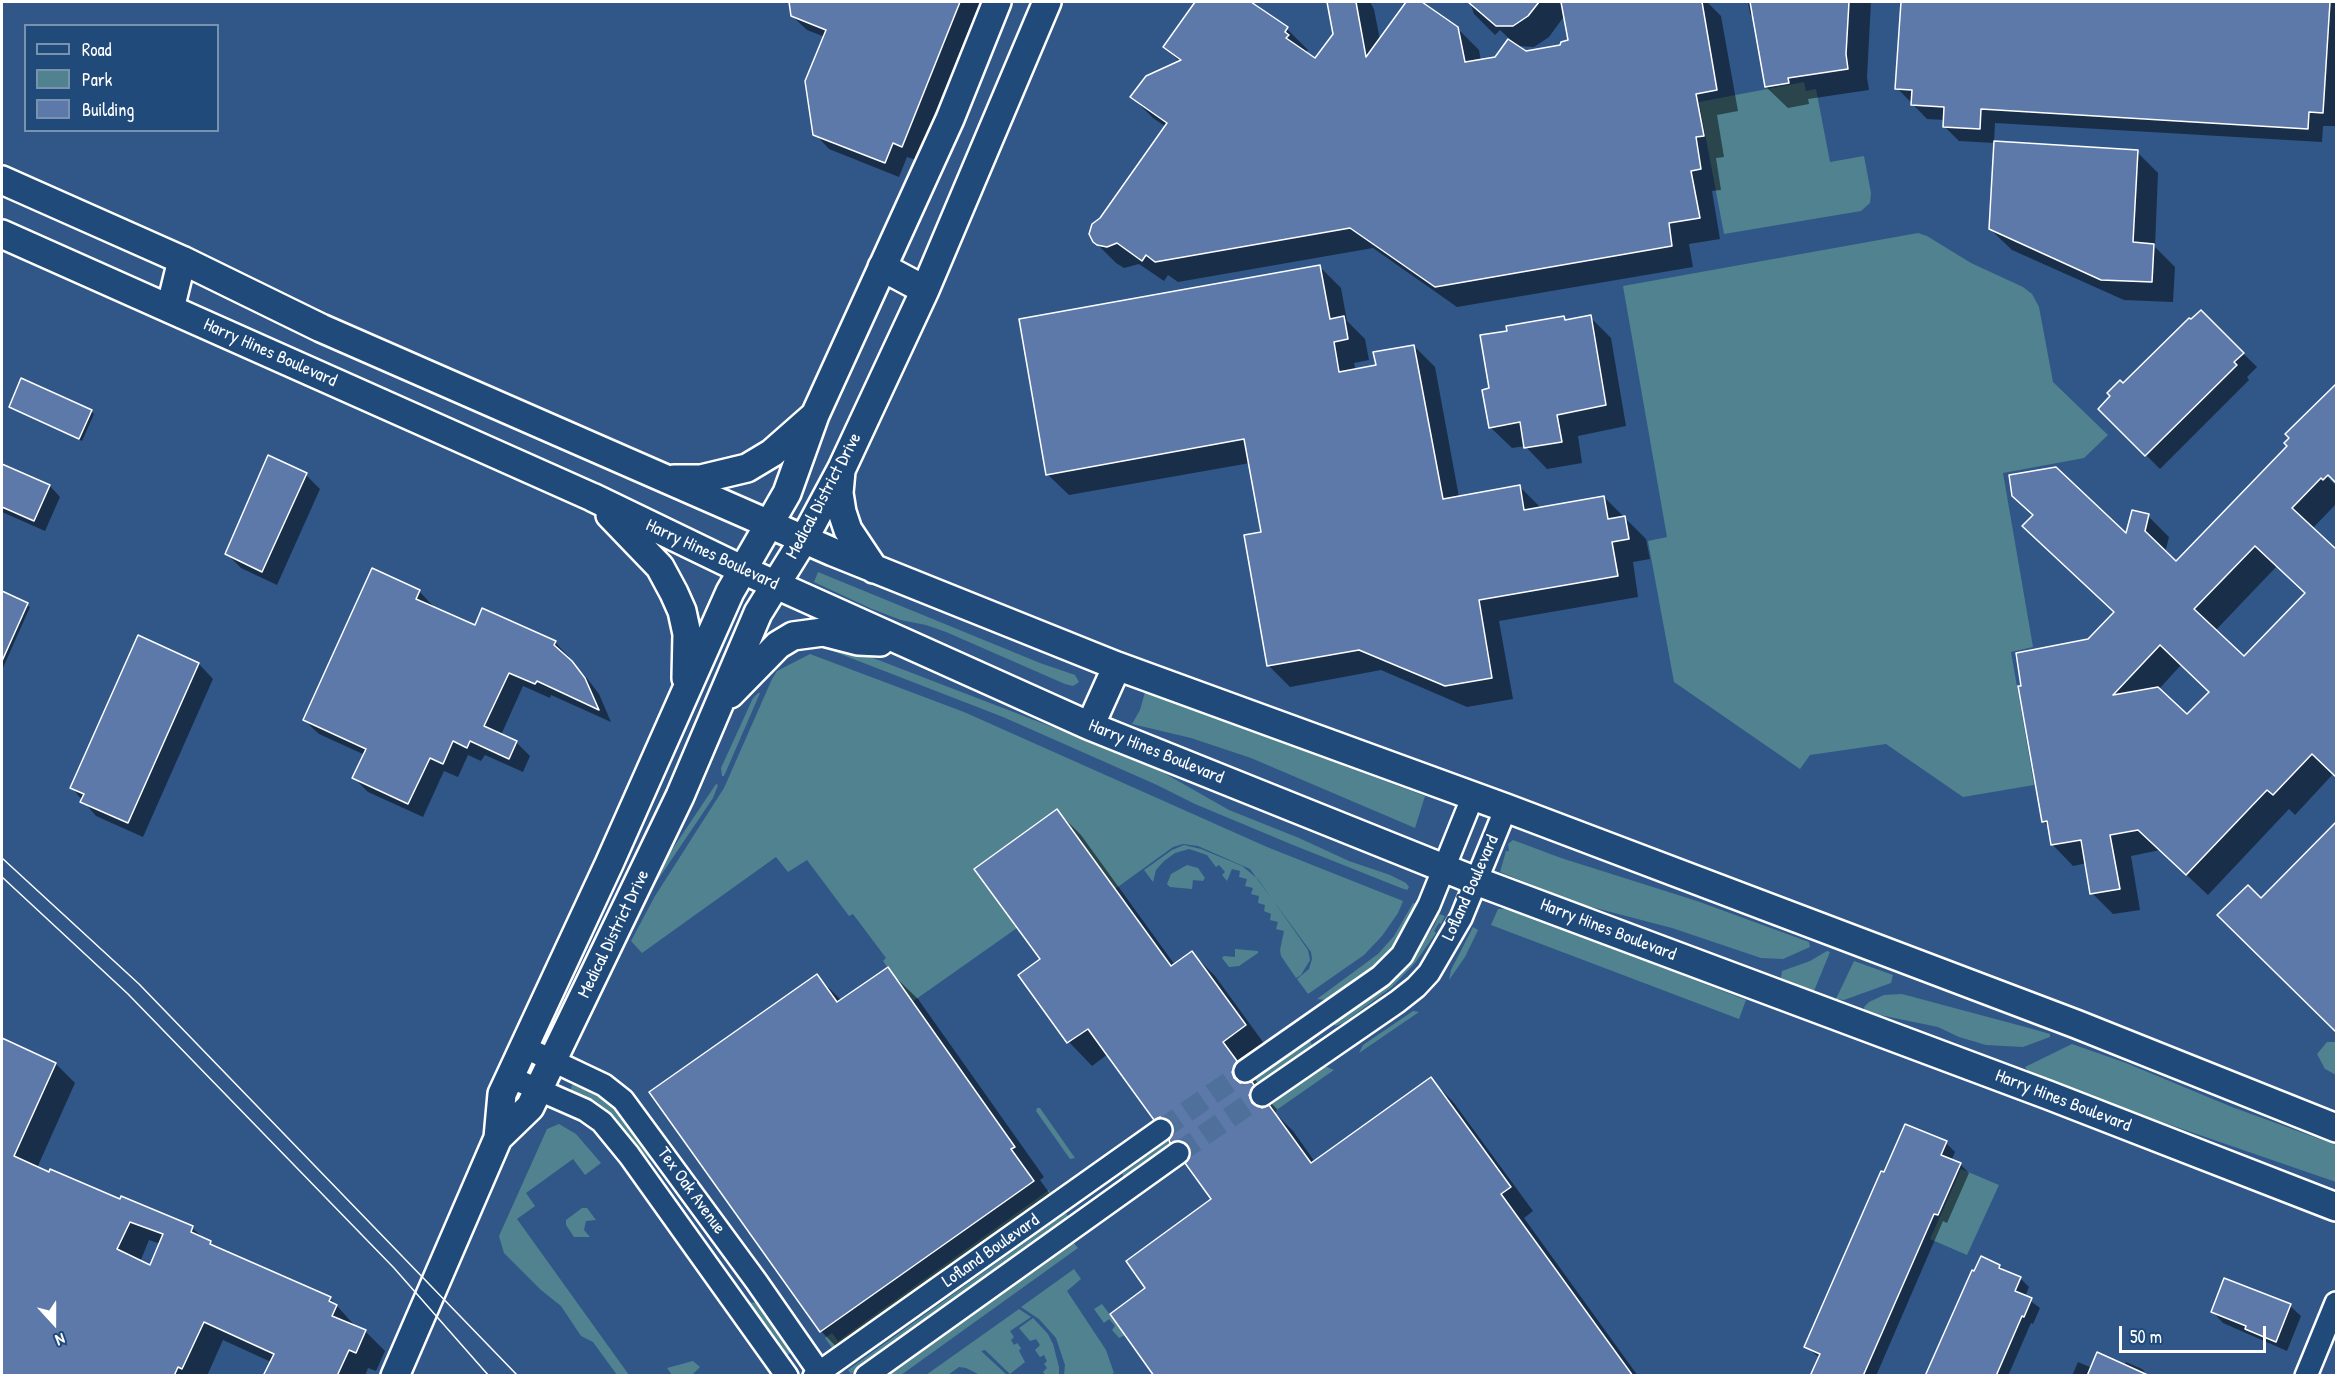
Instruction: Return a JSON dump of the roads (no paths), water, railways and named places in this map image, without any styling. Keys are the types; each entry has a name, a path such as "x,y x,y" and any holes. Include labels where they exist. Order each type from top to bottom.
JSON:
{"main road":[{"name":"Medical District Drive","path":"395,1376 498,1138 502,1095 730,592 787,492 815,415 950,118 997,2"},
{"name":"Medical District Drive","path":"498,1138 530,1107 680,796 758,614 804,539 842,468 925,290 1047,2"},
{"path":"2,180 182,260 321,328 458,389 670,479 769,525 874,568 1117,666 1506,808 2144,1050 2337,1128"},
{"name":"Harry Hines Boulevard","path":"2,234 592,497 743,570 1090,726 1476,881 2048,1095 2337,1207"},
{"path":"170,309 182,260"},
{"path":"882,267 925,290"},
{"path":"440,429 458,389"},
{"path":"670,479 701,479 747,468 772,453 815,415"},
{"path":"842,468 839,493 842,512 848,530 874,568"},
{"path":"592,497 660,567 674,593 682,611 687,634 685,694"},
{"path":"715,710 778,645 793,636 823,632 858,641 903,642"},
{"path":"1090,726 1117,666"}],"street":[{"name":"Lofland Boulevard","path":"1245,1071 1381,976 1402,955 1429,905 1473,796"},
{"name":"Lofland Boulevard","path":"1262,1095 1397,1002 1429,973 1457,927 1506,808"},
{"path":"1314,1022 1331,1046"},
{"name":"Tex Oak Avenue","path":"524,1047 604,1084 623,1100 756,1281 819,1374"},
{"name":"Tex Oak Avenue","path":"510,1077 585,1110 602,1122 629,1155 787,1376"},
{"name":"Lofland Boulevard","path":"819,1374 1161,1130"},
{"name":"Lofland Boulevard","path":"866,1376 1178,1153"},
{"path":"732,1300 756,1281"},
{"path":"2306,1376 2337,1303"}],"tunnel":[{"path":"1161,1130 1245,1071"},
{"path":"1178,1153 1262,1095"}],"tram line":[{"path":"2,858 139,984 518,1376"},
{"path":"2,877 128,994 394,1268 489,1376"}]}
